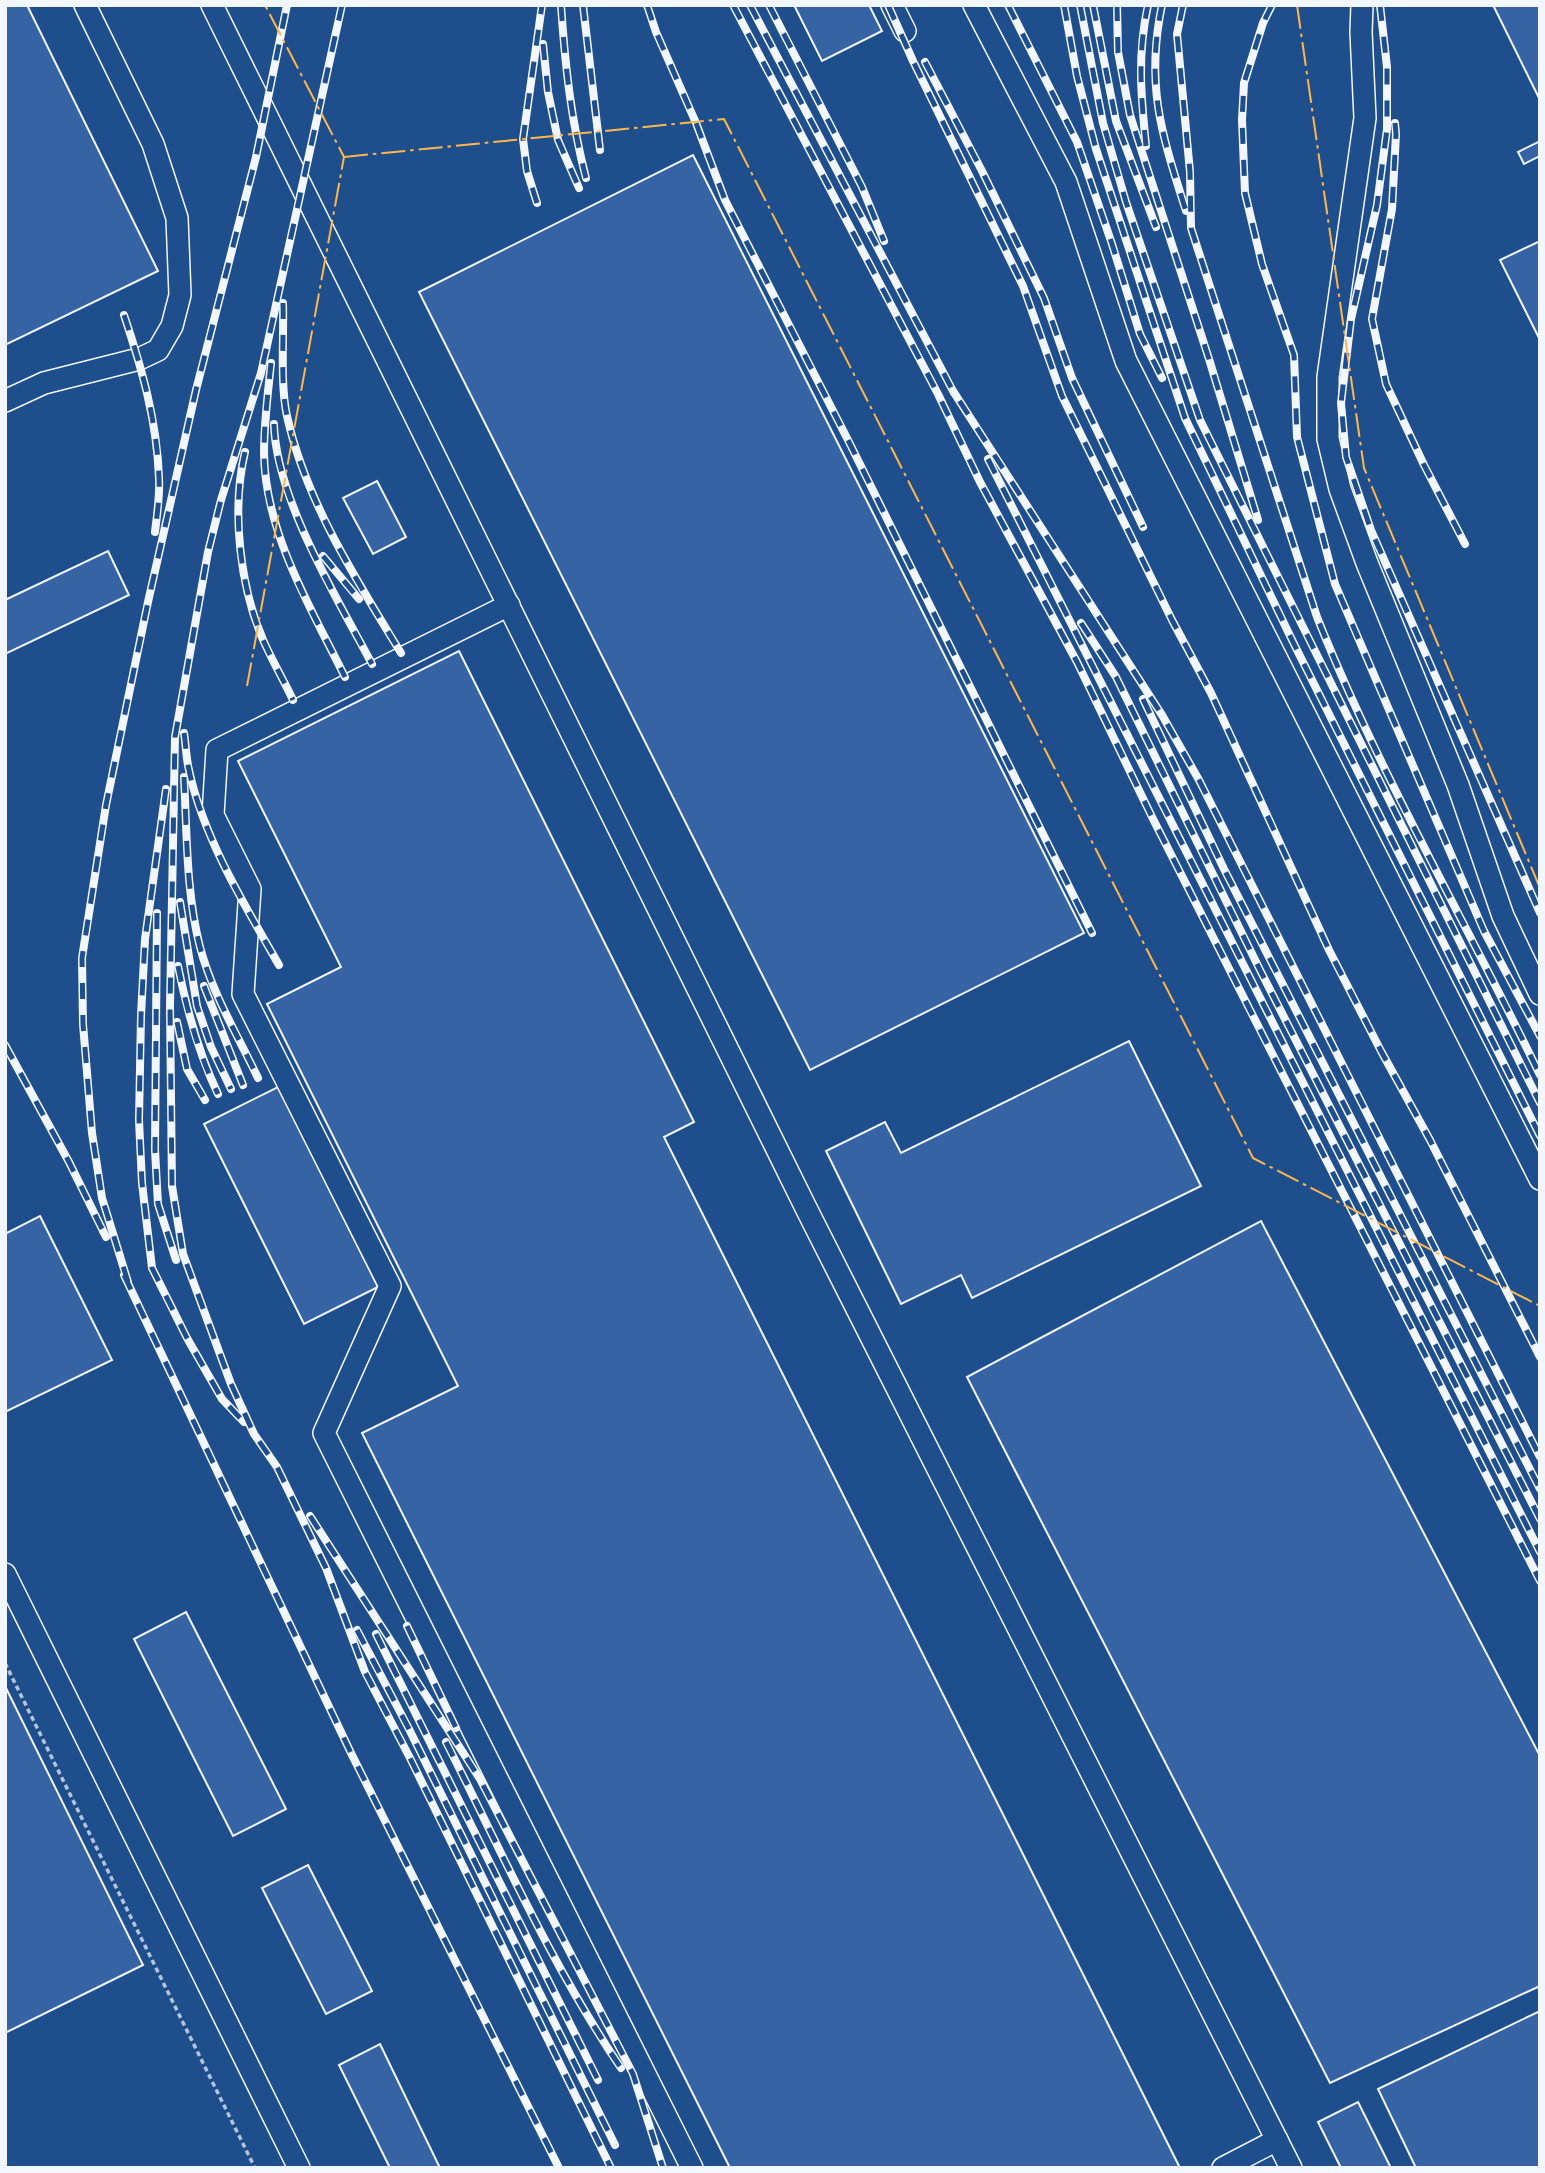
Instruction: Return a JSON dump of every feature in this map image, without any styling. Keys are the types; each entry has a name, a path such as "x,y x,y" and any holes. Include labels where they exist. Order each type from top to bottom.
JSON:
{"lane":[{"path":"5,401 44,383 139,359 158,350 172,326 180,295 177,218 153,144 85,5"},
{"path":"212,5 807,1210 1292,2168"},
{"path":"892,5 905,31"},
{"path":"974,5 1066,181 1126,361 1540,1180"},
{"path":"1362,5 1365,118 1328,377 1328,439 1340,489 1367,563 1458,785 1503,916 1540,994"},
{"path":"509,605 217,750 213,816 250,889 243,993 390,1286 324,1433 692,2168"},
{"path":"5,1574 14,1614 299,2168"},
{"path":"1223,2168 1278,2140"}],"path":[{"path":"5,1663 255,2168"}],"building":[{"path":"5,5 27,5 158,271 5,345"},
{"path":"794,5 869,5 882,31 822,61"},
{"path":"1493,5 1540,5 1540,100"},
{"path":"1540,141 1540,156 1524,164 1518,152"},
{"path":"693,155 1084,933 810,1070 419,292"},
{"path":"1540,241 1540,340 1500,260"},
{"path":"377,481 406,537 373,554 343,498"},
{"path":"108,551 129,595 5,654 5,600"},
{"path":"459,651 694,1122 664,1137 1179,2166 1176,2168 730,2168 362,1433 458,1386 267,1004 341,967 238,761"},
{"path":"1129,1041 1201,1186 972,1298 961,1275 901,1304 826,1151 885,1122 901,1153"},
{"path":"278,1087 378,1287 304,1324 204,1124"},
{"path":"40,1216 112,1360 5,1412 5,1229 7,1233"},
{"path":"1261,1221 1540,1756 1540,1986 1330,2083 967,1377"},
{"path":"186,1612 286,1809 233,1836 134,1639"},
{"path":"5,1686 143,1965 5,2033"},
{"path":"308,1865 372,1991 326,2014 262,1888"},
{"path":"1540,2011 1540,2168 1416,2168 1378,2089"},
{"path":"380,2044 440,2168 390,2168 339,2065"},
{"path":"1358,2102 1391,2168 1341,2168 1318,2122"}],"railway":[{"path":"128,1282 102,1198 92,1133 83,1024 82,958 106,805 148,602 196,390 256,157 287,5"},
{"path":"342,5 261,373 221,500 208,552 175,737 170,1006 172,1186 183,1254 231,1384 254,1434 277,1467 326,1568 365,1672 410,1758 611,2168"},
{"path":"537,203 527,171 523,139 542,5"},
{"path":"561,5 569,92 586,178"},
{"path":"583,5 600,150"},
{"path":"647,5 725,200 849,442 1092,933"},
{"path":"733,5 938,394 980,482 1077,662 1152,817 1540,1581"},
{"path":"750,5 953,391 1162,715 1199,780 1540,1457"},
{"path":"769,5 862,187 884,241"},
{"path":"888,5 1023,286 1062,396 1172,620 1211,693 1329,950 1430,1140 1540,1357"},
{"path":"1008,5 1077,142 1140,334 1162,378"},
{"path":"1064,5 1077,76 1096,149 1185,418 1294,644 1540,1136"},
{"path":"1080,5 1103,123 1126,202 1200,420 1540,1103"},
{"path":"1093,5 1116,121 1156,227"},
{"path":"1117,5 1118,52 1130,115 1258,520"},
{"path":"1146,146 1141,59 1148,5"},
{"path":"1162,5 1157,34 1156,86 1163,134 1186,211"},
{"path":"1183,5 1177,34 1190,172 1191,228 1317,617 1368,734 1540,1075"},
{"path":"1272,5 1263,23 1244,83 1242,120 1245,193 1262,264 1294,355 1297,437 1335,584 1484,931 1540,1036"},
{"path":"1380,5 1387,67 1387,129 1377,205 1351,319 1341,403 1346,457 1371,530 1540,913"},
{"path":"543,44 548,92 558,140 579,188"},
{"path":"925,62 1044,298 1072,378 1143,527"},
{"path":"1395,123 1392,209 1372,319 1386,384 1465,544"},
{"path":"283,303 287,416 306,479 334,539 401,653"},
{"path":"124,315 142,375 155,436 159,485 155,532"},
{"path":"271,363 264,453 272,512 292,569 345,677"},
{"path":"274,424 277,453 297,515 326,579 372,664"},
{"path":"245,452 239,499 240,548 244,573 249,598 264,642 293,700"},
{"path":"988,459 1540,1552"},
{"path":"323,556 359,599"},
{"path":"1081,623 1116,677 1260,970 1540,1519"},
{"path":"1143,699 1224,869 1540,1489"},
{"path":"184,733 189,770 204,820 226,870 279,965"},
{"path":"184,777 190,884 200,947 218,998 258,1078"},
{"path":"166,789 145,939 141,1016 139,1120 142,1183 152,1268 187,1338 222,1399 244,1422"},
{"path":"180,902 197,1006 211,1047 231,1089"},
{"path":"157,913 155,1150 158,1204 176,1260"},
{"path":"178,966 194,1031 218,1094"},
{"path":"204,986 243,1085"},
{"path":"177,1022 187,1069 205,1100"},
{"path":"5,1045 69,1162 106,1237"},
{"path":"124,1275 351,1753 559,2168"},
{"path":"310,1516 480,1779 633,2074 663,2168"},
{"path":"407,1626 456,1728"},
{"path":"357,1630 409,1729 615,2145"},
{"path":"376,1634 598,2080"},
{"path":"446,1742 550,1949 621,2068"}],"power":[{"path":"247,686 344,157 265,5"},
{"path":"1297,5 1364,468 1540,888"},
{"path":"344,157 724,119 1253,1158 1540,1306"}]}
